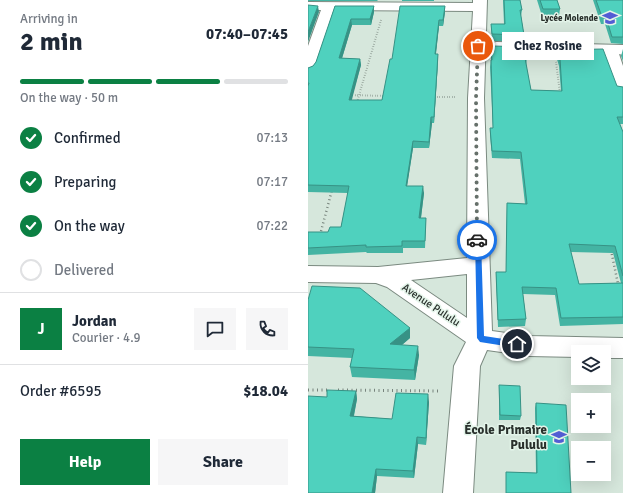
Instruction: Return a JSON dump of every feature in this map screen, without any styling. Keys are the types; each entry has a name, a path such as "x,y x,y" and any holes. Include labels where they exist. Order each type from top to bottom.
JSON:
{"street":[{"path":"308,6 480,4 476,98 480,338 467,366 458,493"},
{"path":"308,68 329,6"},
{"path":"478,46 616,50 623,88"},
{"path":"377,275 478,265"},
{"name":"Avenue Pululu","path":"308,274 377,275 395,281 480,338 529,346 623,348"}],"path":[{"path":"357,102 385,6"},
{"path":"554,49 560,94"},
{"path":"344,95 390,96"},
{"path":"429,97 476,98"},
{"path":"320,235 332,189"},
{"path":"610,249 619,287"},
{"path":"308,390 466,391"}],"building":[{"path":"504,0 520,0 524,35 492,34 491,24 505,24"},
{"path":"540,0 557,0 560,9 543,9"},
{"name":"Lycée Molende","path":"596,0 623,0 623,37 612,37 606,17 602,17"},
{"path":"308,5 318,6 308,32"},
{"path":"335,6 374,6 370,19 351,19 339,58 360,59 349,100 382,100 390,59 392,59 400,6 445,6 443,20 439,20 435,54 438,54 434,117 431,117 429,142 413,141 406,186 423,186 419,218 426,218 425,241 402,241 402,246 366,247 366,245 308,248 308,232 328,232 330,227 341,227 349,186 308,185 308,68 313,66 316,62"},
{"path":"493,46 526,47 527,58 525,58 531,90 562,91 560,59 556,50 603,49 617,86 623,87 623,117 617,117 623,132 623,276 615,246 569,244 579,284 623,283 623,317 561,318 556,288 522,287 526,319 498,320 496,272 506,272 507,203 527,204 521,152 492,151 490,128 493,128 491,50 493,50"},
{"path":"312,286 360,288 410,328 390,344 418,346 414,370 350,367 354,349 308,347 308,300"},
{"path":"499,385 520,386 521,416 500,415"},
{"path":"327,390 356,391 350,416 392,419 396,393 428,394 426,438 417,437 413,471 376,469 372,493 308,493 308,396 327,397"},
{"path":"536,403 566,405 571,493 506,493 506,472 537,473"}],"way so far":[{"path":"477,240 476,98 478,46"}],"place":[{"name":"Lycée Molende","path":"610,18"},
{"name":"Chez Rosine","path":"478,46"},
{"name":"École Primaire Pululu","path":"559,437"}],"route":[{"path":"477,240 480,338 517,344"}]}
